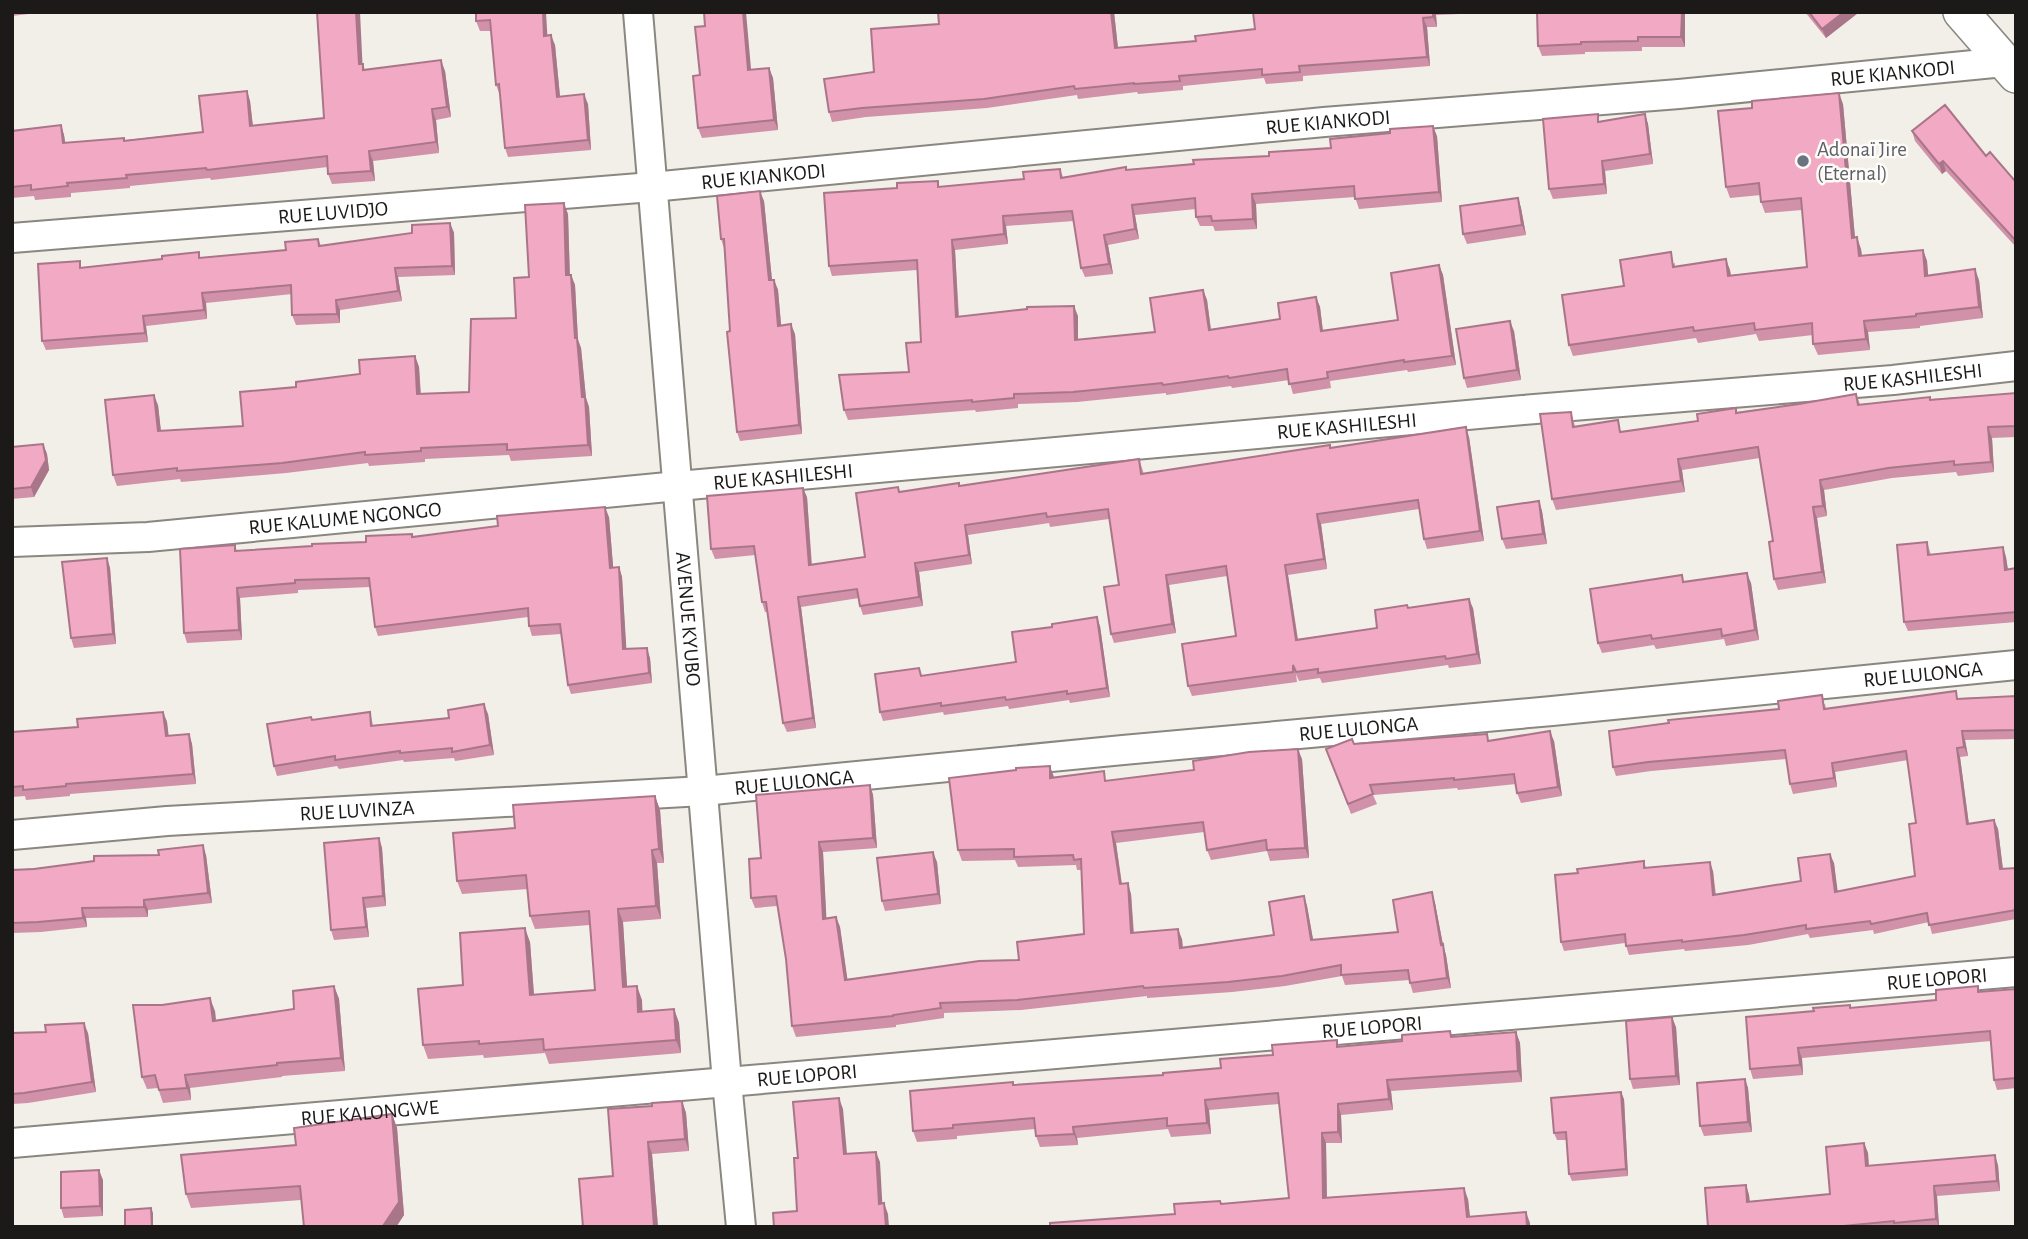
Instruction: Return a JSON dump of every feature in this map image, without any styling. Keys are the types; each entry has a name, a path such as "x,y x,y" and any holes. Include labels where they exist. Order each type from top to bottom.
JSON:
{"street":[{"name":"AVENUE KYUBO","path":"638,12 741,1227"},
{"path":"1961,12 2010,68"},
{"name":"RUE KIANKODI","path":"652,187 1324,122 2010,68"},
{"name":"RUE LUVIDJO","path":"12,238 652,187"},
{"name":"RUE KASHILESHI","path":"678,486 1537,408 1893,380 2016,366"},
{"name":"RUE KALUME NGONGO","path":"12,542 148,537 678,486"},
{"name":"RUE LULONGA","path":"703,791 2016,665"},
{"name":"RUE LUVINZA","path":"12,835 180,820 703,791"},
{"name":"RUE LOPORI","path":"727,1082 2016,972"},
{"name":"RUE KALONGWE","path":"12,1143 727,1082"}],"building":[{"path":"317,12 356,12 359,64 363,64 363,70 441,60 447,107 432,109 436,142 369,151 371,171 328,174 327,156 207,170 126,175 127,178 67,183 68,186 31,190 31,185 12,187 12,131 61,125 63,143 124,138 124,141 203,132 199,96 247,91 250,126 324,118"},
{"path":"476,12 543,12 544,36 551,35 557,97 584,94 588,140 505,148 490,20 476,21"},
{"path":"704,12 743,12 748,70 769,68 774,120 698,128 693,76 700,75 695,27 705,26"},
{"path":"938,12 1111,12 1115,48 1196,41 1195,36 1255,29 1253,12 1433,12 1433,17 1423,18 1427,57 1299,66 1300,72 1262,75 1262,69 1179,76 1180,81 1075,89 1074,86 984,99 829,112 824,79 874,72 871,29 939,24"},
{"path":"1537,12 1682,12 1681,37 1638,37 1638,41 1538,46"},
{"path":"1809,12 1844,12 1822,29"},
{"path":"1839,93 1852,238 1857,237 1859,256 1923,250 1925,276 1975,269 1979,307 1864,321 1866,339 1813,344 1812,323 1755,330 1754,323 1694,331 1693,327 1569,345 1562,295 1624,286 1620,260 1671,252 1673,267 1726,259 1728,276 1807,267 1801,198 1761,202 1759,183 1726,187 1718,111 1752,108 1752,101"},
{"path":"1945,105 1986,156 1990,152 2016,182 2016,241 1943,161 1939,164 1912,131"},
{"path":"1598,114 1598,122 1645,114 1650,154 1602,161 1604,184 1549,189 1543,119"},
{"path":"1433,126 1439,192 1355,199 1354,186 1252,194 1253,219 1212,221 1211,216 1196,217 1195,198 1132,205 1135,229 1104,235 1109,264 1081,268 1072,211 1003,216 1004,234 952,240 956,317 1027,307 1074,306 1075,340 1155,332 1150,298 1203,290 1209,330 1280,319 1278,303 1316,297 1321,331 1398,320 1391,273 1439,265 1452,356 1404,360 1327,372 1328,378 1289,384 1287,369 1163,385 1014,394 1014,398 972,402 844,410 839,375 909,372 906,343 921,342 917,260 829,266 824,193 897,188 897,183 938,181 938,187 1024,179 1023,172 1060,169 1061,178 1126,167 1126,170 1194,164 1193,160 1269,156 1269,152 1331,148 1330,139 1390,133 1390,129"},
{"path":"760,191 769,280 774,280 778,326 791,324 799,425 737,432 727,332 730,331 724,239 721,239 717,196"},
{"path":"1518,198 1522,225 1463,234 1460,206"},
{"path":"564,203 566,275 571,275 575,338 582,397 585,397 588,445 507,450 507,444 421,448 421,451 365,455 365,452 282,463 177,471 177,468 113,475 105,400 154,395 158,431 243,426 240,392 296,387 296,382 360,374 359,360 415,356 417,394 469,392 471,319 516,318 514,278 529,277 525,205"},
{"path":"450,223 452,266 395,268 398,291 336,300 337,314 292,315 291,285 202,293 204,310 143,316 145,333 42,341 38,264 80,261 80,268 199,252 199,258 286,250 285,242 318,239 319,246 412,233 412,225"},
{"path":"1510,321 1517,370 1464,378 1456,329"},
{"path":"2016,393 2016,426 1988,427 1991,462 1954,465 1954,461 1888,468 1820,480 1823,506 1813,507 1822,572 1774,579 1769,542 1773,541 1758,447 1678,459 1681,481 1552,499 1540,414 1571,412 1573,427 1618,420 1620,432 1698,421 1697,414 1736,408 1736,413 1856,394 1858,405 1930,397 1930,400"},
{"path":"1466,427 1480,531 1424,539 1418,500 1317,514 1324,559 1285,565 1296,640 1377,628 1375,610 1469,599 1477,654 1318,673 1318,669 1296,672 1293,665 1293,672 1188,686 1182,644 1236,636 1226,566 1166,575 1172,624 1111,634 1104,587 1119,585 1108,509 1047,517 1046,513 965,525 969,555 915,563 919,597 860,606 857,589 798,597 813,718 783,723 766,602 762,602 754,546 711,549 707,496 803,488 809,565 865,557 856,493 898,487 899,492 959,483 959,486 1139,459 1141,474"},
{"path":"43,444 46,460 31,487 12,489 12,447"},
{"path":"1539,501 1543,534 1502,539 1497,507"},
{"path":"605,507 610,568 619,567 623,649 647,648 649,673 568,685 560,624 529,626 528,608 375,627 369,578 295,580 295,583 237,588 239,630 184,633 180,549 235,545 235,551 366,542 366,536 412,534 412,537 498,526 497,516"},
{"path":"1927,542 1928,555 2003,547 2005,570 2016,568 2016,612 1904,622 1897,545"},
{"path":"107,558 113,634 71,638 62,562"},
{"path":"1747,573 1755,630 1722,636 1721,629 1652,639 1651,635 1598,643 1590,589 1682,575 1683,582"},
{"path":"1097,617 1107,688 941,706 941,703 880,712 875,674 919,668 921,676 1016,662 1012,632"},
{"path":"1956,691 1957,699 2016,696 2016,730 1962,731 1964,747 1957,748 1967,824 1994,820 2000,869 2016,868 2016,910 1929,925 1927,913 1871,924 1870,921 1806,929 1806,925 1682,942 1626,946 1625,934 1561,942 1555,875 1578,873 1577,869 1644,861 1644,868 1710,862 1713,895 1801,881 1798,858 1830,854 1835,892 1915,876 1909,824 1916,823 1906,751 1832,763 1834,778 1790,784 1785,750 1613,767 1609,731 1669,723 1668,720 1779,709 1778,701 1822,695 1824,709"},
{"path":"484,704 490,745 452,752 452,748 400,751 335,760 335,756 274,766 267,724 370,712 371,726 449,718 448,710"},
{"path":"163,712 166,736 189,734 193,774 23,790 23,786 12,787 12,732 78,727 77,719"},
{"path":"1550,731 1558,787 1517,793 1514,774 1370,785 1373,794 1348,804 1326,749 1352,739 1354,744 1487,734 1488,741"},
{"path":"1298,749 1305,848 1267,850 1266,840 1207,850 1203,822 1112,832 1120,884 1128,883 1131,933 1178,929 1180,948 1274,935 1269,902 1304,896 1311,940 1398,932 1393,900 1432,892 1447,978 1410,983 1408,970 1341,975 1341,965 1282,976 1228,982 1143,986 1017,1000 940,1003 941,1008 893,1016 792,1026 786,959 776,896 751,898 749,859 761,858 756,795 870,785 873,838 819,842 823,919 836,917 845,980 979,961 1019,960 1017,942 1084,934 1081,859 1074,860 1073,855 1014,857 1014,849 958,850 949,778 1050,766 1050,778 1104,771 1105,781 1194,770 1193,761 1249,752"},
{"path":"655,796 659,849 652,850 656,906 618,909 623,987 637,986 638,1012 674,1009 676,1040 544,1050 543,1039 423,1045 418,989 463,985 460,933 525,928 530,995 595,990 589,911 530,916 526,875 457,881 453,833 515,828 513,805"},
{"path":"379,838 383,896 363,898 366,927 331,930 324,843"},
{"path":"203,845 208,893 144,900 144,907 82,908 83,918 12,923 12,870 94,861 94,856 159,855 158,850"},
{"path":"933,852 938,894 882,901 877,858"},
{"path":"334,986 341,1058 185,1075 187,1088 159,1090 155,1075 142,1077 133,1005 162,1005 210,998 213,1021 294,1009 293,991"},
{"path":"1978,986 1978,992 2016,989 2016,1078 1994,1080 1990,1031 1798,1048 1800,1065 1750,1069 1746,1017 1814,1011 1813,1008 1850,1005 1850,1008 1936,1000 1936,990"},
{"path":"1672,1017 1676,1076 1630,1079 1626,1021"},
{"path":"84,1023 92,1082 12,1094 12,1033 46,1032 45,1025"},
{"path":"1450,1031 1451,1037 1516,1032 1518,1071 1387,1080 1389,1099 1338,1104 1338,1132 1322,1133 1323,1198 1464,1188 1467,1217 1526,1212 1527,1227 1037,1227 1050,1226 1050,1223 1175,1214 1174,1204 1220,1201 1221,1204 1289,1198 1278,1093 1205,1100 1207,1123 1167,1126 1167,1118 1073,1127 1074,1134 1036,1136 1034,1118 913,1131 910,1091 1013,1082 1013,1085 1163,1075 1221,1068 1220,1059 1273,1055 1272,1045 1337,1040 1337,1047 1402,1041 1402,1035"},
{"path":"1745,1079 1748,1122 1700,1126 1697,1083"},
{"path":"1621,1092 1626,1169 1569,1174 1566,1132 1554,1133 1551,1098"},
{"path":"839,1098 844,1154 876,1152 879,1204 884,1203 886,1227 774,1227 773,1213 797,1211 794,1158 798,1158 793,1102"},
{"path":"682,1101 685,1139 648,1142 654,1227 583,1227 579,1179 613,1176 608,1109"},
{"path":"392,1114 399,1202 383,1226 304,1227 300,1186 186,1194 181,1155 296,1145 294,1128"},
{"path":"1864,1143 1866,1166 1995,1155 1997,1181 1934,1186 1936,1219 1833,1227 1708,1227 1705,1188 1746,1185 1747,1202 1830,1194 1826,1147"},
{"path":"99,1170 100,1206 61,1208 61,1172"},
{"path":"151,1208 152,1227 125,1227 125,1210"}],"place":[{"name":"Adonaï Jire (Eternal)","path":"1803,161"}]}
